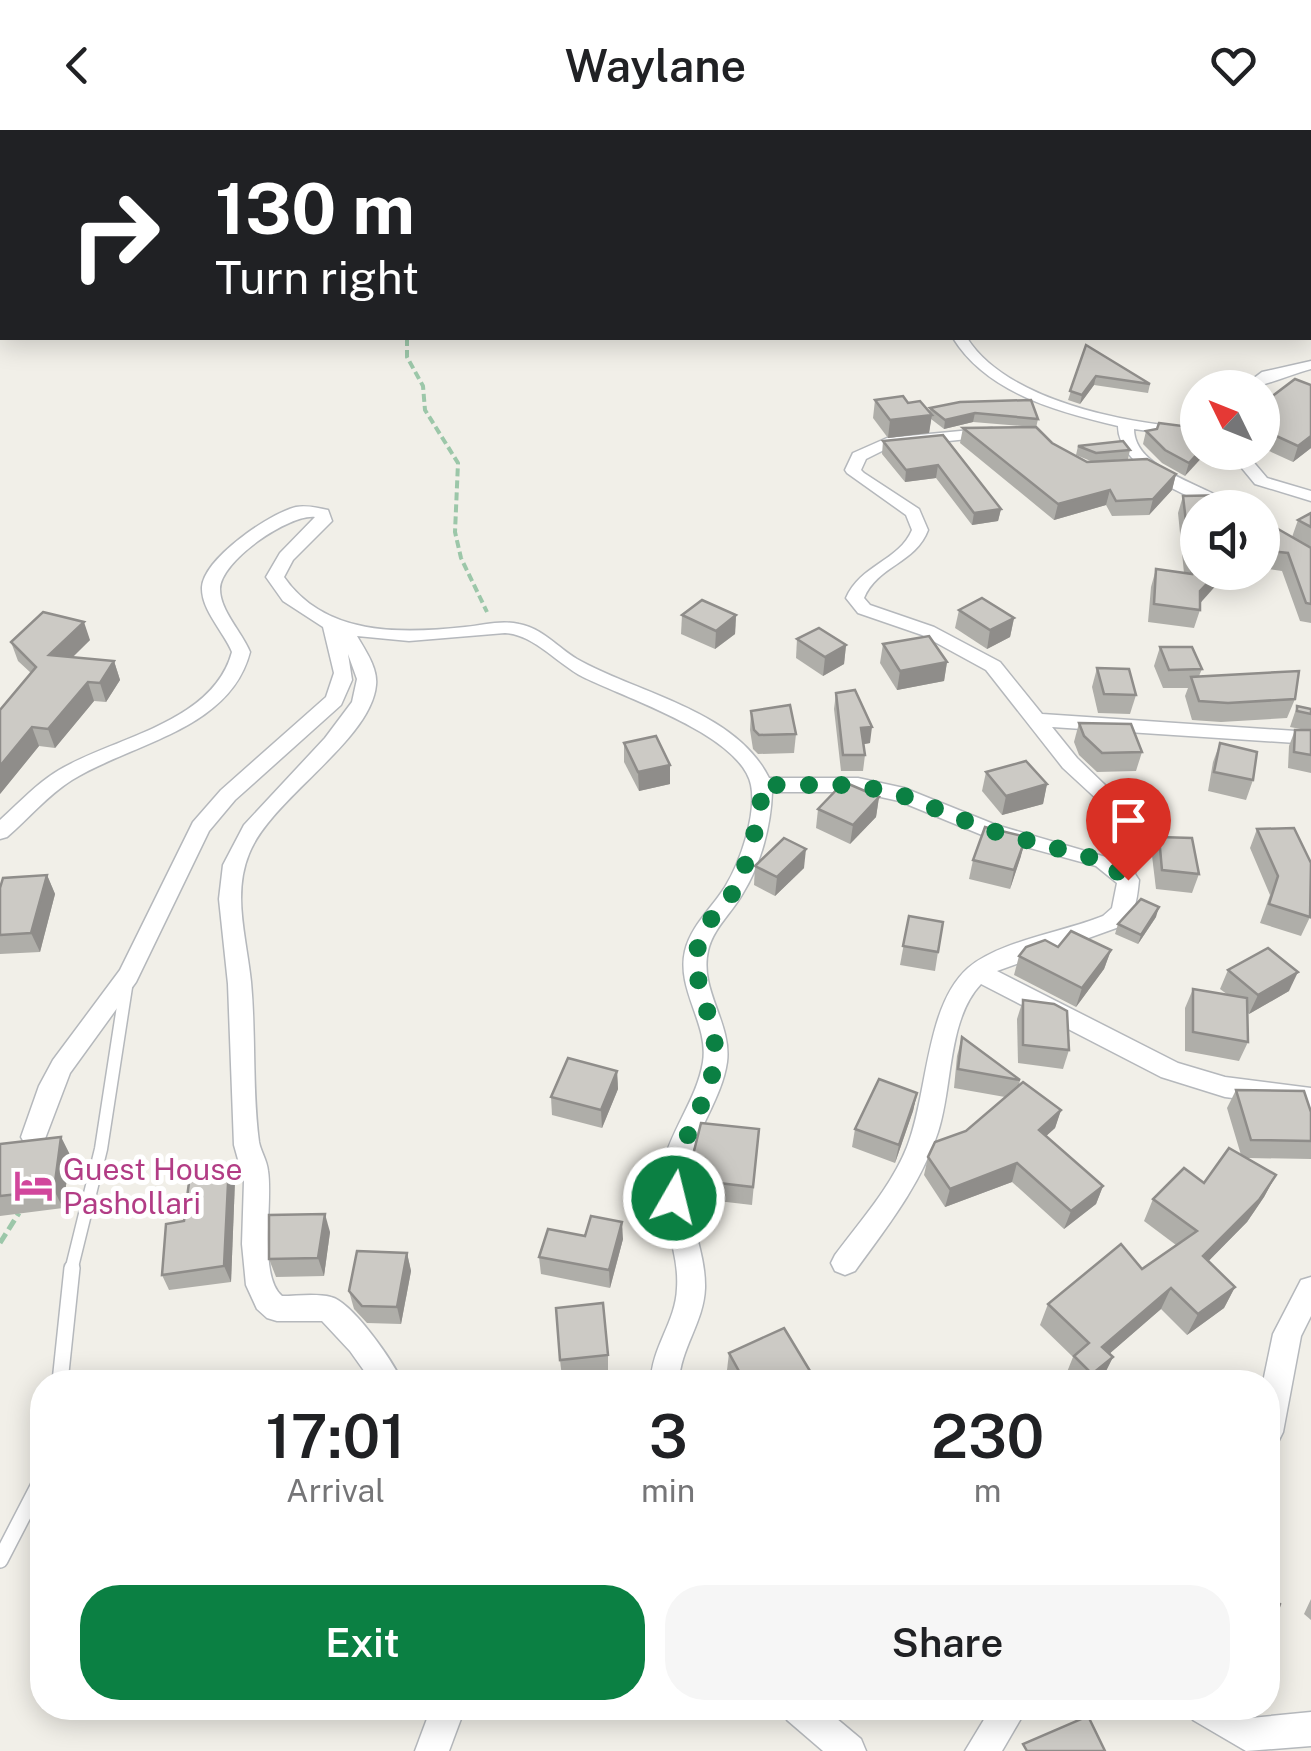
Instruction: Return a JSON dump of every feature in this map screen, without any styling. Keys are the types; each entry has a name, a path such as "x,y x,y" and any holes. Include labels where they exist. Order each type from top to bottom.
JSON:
{"street":[{"path":"961,340 968,356 1004,380 1050,400 1126,423 1180,430"},
{"path":"1280,371 1311,365"},
{"path":"1126,423 1126,441 1138,467 1189,490"},
{"path":"1018,432 973,431 924,442 886,443 859,456 854,470 858,476 913,512 920,530 904,553 865,577 855,598 864,609 928,631 993,666 1070,763 1124,813 1129,844 1124,874"},
{"path":"1252,470 1261,480 1311,496"},
{"path":"0,832 64,776 193,712 224,691 237,671 241,652 217,610 211,590 212,574 227,558 297,512 317,512 324,521 286,557 276,576 280,586 337,628 367,678 366,695 352,717 250,833 234,866 229,899 240,982 246,1145 256,1165 254,1232 263,1294 277,1309 328,1308 380,1370"},
{"path":"1280,540 1311,561"},
{"path":"337,628 432,636 495,630 528,632 572,663 638,692 714,735 744,756 761,785 740,881 709,920 696,960 698,989 715,1035 714,1064 677,1160 674,1198 688,1257 689,1303 665,1370"},
{"path":"34,1137 49,1082 127,978 204,822 242,780 311,722 341,690 337,628"},
{"path":"1036,720 1311,738"},
{"path":"761,785 879,790 989,830 1104,861 1128,880 1122,914 1109,925 1043,942 978,972 946,1025 934,1106 906,1184 845,1263"},
{"path":"978,972 1170,1070 1225,1087 1311,1098"},
{"path":"1280,1370 1287,1334 1311,1288"},
{"path":"432,1751 444,1720"},
{"path":"814,1720 849,1751"},
{"path":"982,1751 1002,1720"},
{"path":"1217,1720 1236,1739 1311,1730"}],"lane":[{"path":"61,1370 70,1275 101,1149 127,978"},
{"path":"0,1560 30,1502"}],"path":[{"path":"407,340 407,357 423,386 425,410 458,462 455,532 461,558 495,630"},
{"path":"0,1243 19,1213"}],"building":[{"path":"1086,345 1150,384 1096,376 1082,395 1070,391"},
{"path":"1295,379 1311,385 1311,436 1298,446 1280,438 1280,390"},
{"path":"903,396 908,403 920,401 932,415 890,420 875,400"},
{"path":"1031,400 1038,419 975,413 945,420 930,408 960,402"},
{"path":"1159,423 1180,426 1180,458 1165,450 1146,431 1157,429"},
{"path":"1036,427 1052,443 1087,462 1147,459 1176,474 1153,499 1116,501 1110,490 1058,504 963,428"},
{"path":"943,435 1001,509 974,513 938,465 906,470 883,441"},
{"path":"1123,441 1130,450 1096,453 1078,446"},
{"path":"1311,513 1311,527 1298,520"},
{"path":"1280,530 1311,548 1311,604 1306,603 1288,553 1280,552"},
{"path":"1156,569 1180,572 1180,590 1201,590 1200,610 1154,604"},
{"path":"982,598 1014,618 990,630 959,610"},
{"path":"702,600 736,615 716,631 682,615"},
{"path":"43,612 84,622 49,655 114,661 100,683 88,682 48,729 32,727 0,766 0,710 36,667 11,642"},
{"path":"819,628 846,645 825,657 797,639"},
{"path":"929,636 947,662 900,671 883,644"},
{"path":"1160,647 1192,647 1202,669 1169,670"},
{"path":"1097,668 1129,669 1136,695 1104,694"},
{"path":"1299,671 1295,699 1228,703 1199,701 1191,677"},
{"path":"855,690 872,727 861,728 865,755 843,755 836,693"},
{"path":"790,705 796,734 759,735 754,730 751,711"},
{"path":"1297,706 1311,709 1311,714 1297,711"},
{"path":"1079,723 1131,724 1142,752 1102,753 1084,736"},
{"path":"1295,730 1311,730 1311,755 1294,752"},
{"path":"656,736 670,765 638,772 624,743"},
{"path":"1220,743 1257,752 1253,780 1214,772"},
{"path":"1026,761 1047,784 1006,796 986,772"},
{"path":"844,782 879,797 853,825 818,809"},
{"path":"985,827 1026,837 1014,870 973,860"},
{"path":"1294,828 1311,863 1310,917 1269,904 1278,876 1257,829"},
{"path":"1159,837 1192,838 1199,874 1162,870"},
{"path":"784,838 806,849 777,877 755,866"},
{"path":"47,875 31,933 0,935 3,878"},
{"path":"1141,899 1159,907 1141,935 1118,924"},
{"path":"909,916 943,922 938,952 903,946"},
{"path":"1071,931 1111,950 1082,988 1019,956 1026,947 1045,940 1058,947"},
{"path":"1268,948 1298,972 1258,995 1228,970"},
{"path":"1193,989 1247,998 1248,1042 1193,1032"},
{"path":"1023,1000 1054,1004 1067,1011 1069,1050 1023,1045"},
{"path":"962,1037 1020,1080 958,1069"},
{"path":"568,1058 617,1071 601,1110 551,1097"},
{"path":"879,1079 917,1093 899,1145 855,1129"},
{"path":"1023,1082 1061,1110 1039,1130 1103,1186 1071,1211 1017,1163 950,1189 928,1157 935,1142 966,1131"},
{"path":"1236,1090 1304,1091 1311,1112 1311,1141 1251,1140"},
{"path":"701,1123 759,1129 753,1187 693,1180 692,1159"},
{"path":"61,1137 54,1190 0,1196 0,1144"},
{"path":"1229,1148 1276,1175 1259,1200 1203,1256 1235,1287 1198,1314 1171,1288 1102,1347 1113,1357 1097,1370 1088,1370 1074,1356 1089,1343 1048,1304 1121,1244 1142,1269 1197,1231 1153,1199 1184,1168 1204,1183"},
{"path":"229,1163 224,1266 162,1275 166,1224 184,1221 191,1167"},
{"path":"325,1214 318,1258 269,1259 269,1215"},
{"path":"591,1216 622,1222 609,1270 539,1257 548,1229 585,1236"},
{"path":"357,1251 407,1253 397,1307 362,1306 349,1291"},
{"path":"603,1303 608,1355 560,1360 556,1308"},
{"path":"784,1328 809,1370 738,1370 729,1353"},
{"path":"1079,1720 1090,1720 1105,1751 1027,1751 1023,1744"}],"place":[{"name":"Guest House Pashollari","path":"33,1186"}],"route":[{"path":"674,1198 682,1140 714,1064 715,1035 698,989 696,960 700,938 740,881 761,785 858,785 904,796 1028,843 1104,861 1128,880"}]}
